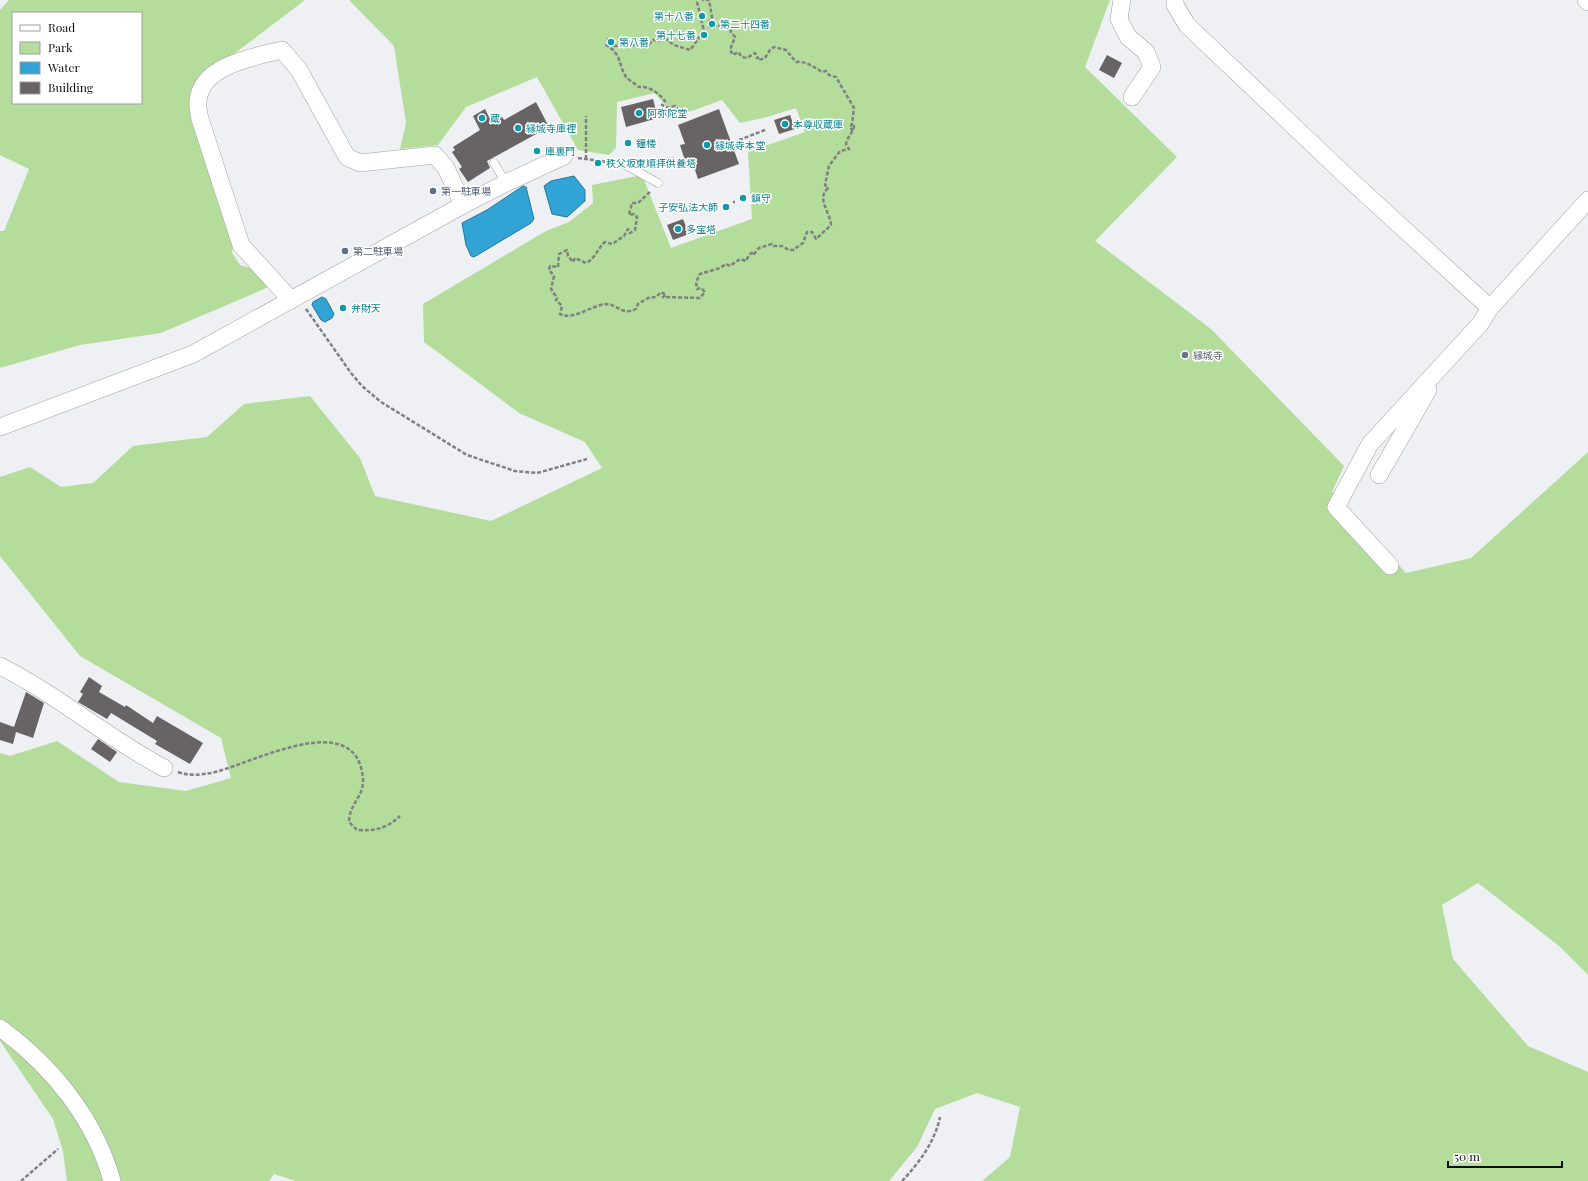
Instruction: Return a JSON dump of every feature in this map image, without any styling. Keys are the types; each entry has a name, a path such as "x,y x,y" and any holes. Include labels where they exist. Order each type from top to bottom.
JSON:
{"street":[{"path":"1122,0 1119,19 1128,37 1146,52 1152,67 1132,97"},
{"path":"1175,0 1175,5 1187,25 1490,308"},
{"path":"294,298 241,245 200,120 198,101 203,86 213,75 232,63 282,50 299,70 347,157 360,163 434,155 446,168 463,206"},
{"path":"0,427 192,354 506,183 564,156"},
{"path":"1390,566 1336,507 1370,444 1427,380 1480,324 1490,308 1588,200"},
{"path":"1379,475 1430,387 1427,380"},
{"path":"0,666 29,681 136,753 164,768"},
{"path":"0,1028 15,1039 62,1086 90,1125 108,1166 112,1181"}],"lane":[{"path":"494,163 506,183"},
{"path":"624,164 658,183"}],"path":[{"path":"679,111 675,106 668,108 662,105 665,101 654,90 639,87 626,77 614,49 606,45 608,39 615,46 632,45 642,48 647,46 653,40 659,41 666,39 674,45 690,50 704,32 698,10 698,0"},
{"path":"650,192 638,203 632,203 629,214 634,214 637,218 635,230 630,233 628,229 624,236 612,244 605,242 600,246 596,255 586,263 575,258 573,262 568,256 566,250 559,254 558,267 550,266 549,270 554,276 550,289 557,298 556,300 562,306 560,314 567,315 579,313 609,304 631,312 636,309 640,302 648,298 656,297 661,292 666,295 663,297 700,298 704,292 701,288 697,289 696,282 700,274 720,268 726,264 730,266 740,259 746,261 750,253 753,252 754,254 759,248 764,246 772,244 774,246 782,246 789,250 793,250 803,243 807,232 812,232 816,239 831,225 829,213 822,200 822,196 828,188 825,185 830,164 840,151 849,149 850,147 847,147 846,144 847,139 854,130 854,126 852,130 850,127 852,124 854,108 847,95 836,76 829,75 826,71 822,72 808,63 801,61 796,62 786,50 774,47 765,58 759,60 755,53 747,58 742,57 738,52 733,55 730,50 735,37 731,32 728,22 718,25 718,27 715,25 709,27 709,21 712,17 711,6 709,0 702,0"},
{"path":"586,116 586,159"},
{"path":"739,140 765,130"},
{"path":"564,156 624,164 674,158"},
{"path":"294,298 362,386 381,402 467,455 515,471 537,473 587,459"},
{"path":"164,768 188,776 204,774 287,747 321,743 342,745 352,752 360,764 363,781 359,797 349,811 349,822 357,830 375,831 391,825 400,816"},
{"path":"902,1181 925,1153 937,1130 940,1117"},
{"path":"21,1181 58,1149"}],"green space":[{"path":"9,0 305,0 210,72 197,85 234,242 232,253 240,265 257,270 271,286 161,333 80,345 0,368 0,231 4,231 29,169 0,155 0,10"},
{"path":"349,0 1110,0 1085,67 1177,157 1095,241 1211,329 1344,466 1332,492 1406,573 1471,558 1588,452 1588,975 1559,946 1478,883 1442,905 1453,959 1528,1046 1588,1072 1588,1181 982,1181 1010,1157 1020,1107 977,1093 935,1109 917,1147 889,1181 296,1181 274,1174 269,1181 67,1181 63,1151 53,1119 0,1041 0,753 10,756 57,741 119,782 186,791 231,778 221,738 80,656 0,556 0,477 30,467 61,487 93,483 133,446 207,437 244,404 310,396 360,458 375,496 491,521 602,468 585,442 519,413 424,342 423,304 546,231 569,222 593,203 592,185 642,175 671,248 752,219 748,152 805,132 796,108 740,123 722,100 675,117 655,93 617,102 616,148 609,155 578,150 537,77 466,107 438,145 400,149 406,123 394,46"}],"water":[{"path":"574,176 585,190 585,201 567,217 552,214 544,186 551,181"},
{"path":"523,186 526,187 534,219 531,223 474,257 471,256 466,245 462,223 487,210"},
{"path":"322,297 326,299 334,314 332,318 325,322 321,320 312,305 313,302"}],"building":[{"path":"1107,55 1122,63 1114,78 1099,70"},
{"name":"阿弥陀堂","path":"653,99 658,118 626,127 621,107"},
{"path":"536,102 549,127 487,161 490,168 468,182 459,169 462,167 452,152 455,150 453,147 480,130 473,116 485,109 492,123 502,117 504,120"},
{"name":"縁城寺本堂","path":"719,109 739,164 698,179 692,161 686,164 680,145 685,144 678,125"},
{"name":"本尊収蔵庫","path":"790,115 795,129 779,134 774,120"},
{"name":"多宝塔","path":"683,219 689,234 673,240 667,225"},
{"path":"89,677 102,686 99,692 125,707 126,705 153,723 157,716 203,743 190,764 155,744 157,741 111,713 107,719 78,702 83,694 80,692"},
{"path":"26,692 44,703 33,738 16,732 13,744 0,740 0,722 14,727"},
{"path":"98,739 117,752 110,762 91,749"}],"place":[{"name":"第十八番","path":"702,16"},
{"name":"第二十四番","path":"712,24"},
{"name":"第十七番","path":"704,35"},
{"name":"第八番","path":"611,42"},
{"name":"阿弥陀堂","path":"639,113"},
{"name":"蔵","path":"482,118"},
{"name":"本尊収蔵庫","path":"785,124"},
{"name":"縁城寺庫裡","path":"518,128"},
{"name":"鐘楼","path":"628,143"},
{"name":"縁城寺本堂","path":"707,145"},
{"name":"庫裏門","path":"537,151"},
{"name":"秩父坂東順拝供養塔","path":"598,163"},
{"name":"第一駐車場","path":"433,191"},
{"name":"鎮守","path":"743,198"},
{"name":"子安弘法大師","path":"726,207"},
{"name":"多宝塔","path":"678,229"},
{"name":"第二駐車場","path":"345,251"},
{"name":"弁財天","path":"343,308"},
{"name":"縁城寺","path":"1185,355"}]}
